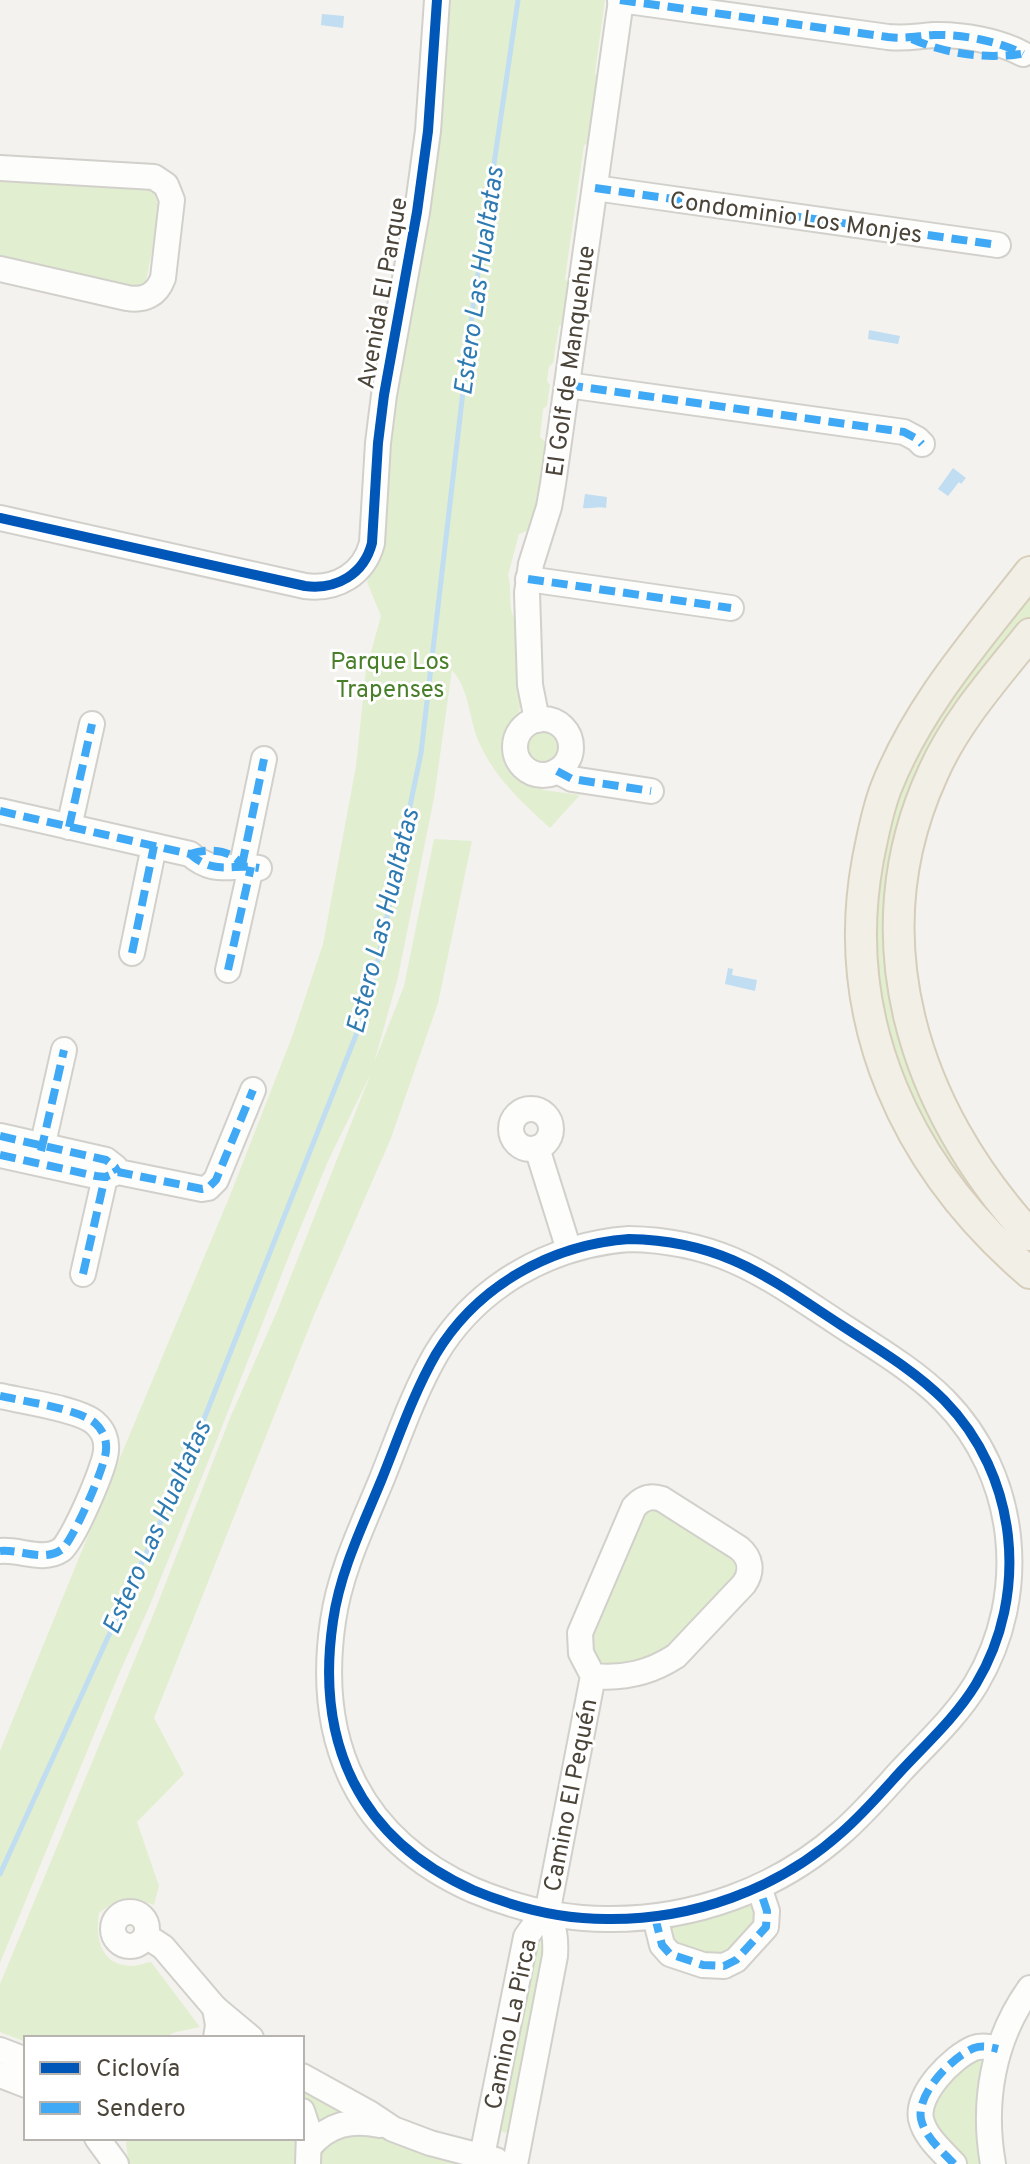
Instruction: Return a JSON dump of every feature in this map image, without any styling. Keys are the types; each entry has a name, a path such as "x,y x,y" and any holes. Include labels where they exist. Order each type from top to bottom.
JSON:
{"main road":[{"path":"1030,572 950,674 918,722 886,789 874,829 863,886 862,956 879,1052 910,1128 959,1202 987,1235 1030,1273"},
{"path":"1030,634 969,712 934,770 911,835 902,875 899,915 903,992 927,1075 958,1138 991,1189 1030,1235"},
{"path":"959,1202 975,1201 991,1189"}],"street":[{"name":"Avenida El Parque","path":"0,518 305,586 325,587 342,581 360,568 372,543 384,395 423,171 437,0"},
{"path":"620,0 866,35 912,39 947,35 995,43 1026,55"},
{"name":"El Golf de Manquehue","path":"537,720 530,685 528,579 549,507 620,0"},
{"path":"0,168 147,176 166,185 172,200 163,278 150,296 135,300 0,269"},
{"name":"Condominio Los Monjes","path":"595,188 998,245"},
{"path":"567,385 904,432 922,444"},
{"path":"528,579 731,608"},
{"path":"530,722 555,722 567,735 570,746 568,757 557,771 535,774 522,766 515,746 519,732 530,722"},
{"path":"69,827 92,724"},
{"path":"228,970 251,867 264,759"},
{"path":"557,771 572,779 651,791"},
{"path":"0,811 190,854 205,864 225,869 251,867"},
{"path":"132,953 154,846"},
{"path":"40,1154 64,1050"},
{"path":"0,1136 40,1154 112,1174 196,1189 208,1188 216,1180 253,1090"},
{"path":"537,1148 569,1250"},
{"path":"0,1155 40,1154"},
{"path":"83,1274 112,1174"},
{"path":"629,1239 675,1242 716,1252 760,1273 918,1377 948,1404 984,1454 1020,1543 1004,1616 989,1659 973,1689 952,1716 855,1820 819,1851 759,1887 711,1905 655,1917 605,1919 547,1914 507,1903 440,1873 400,1844 376,1818 355,1788 340,1752 332,1706 330,1655 333,1618 349,1558 419,1388 459,1321 488,1294 520,1271 569,1250 599,1242 629,1239"},
{"path":"0,1396 88,1417 101,1430 107,1447 72,1538 63,1549 50,1555 0,1551"},
{"name":"Camino El Pequén","path":"547,1914 593,1676 581,1653 580,1633 631,1513 638,1502 649,1497 662,1499 743,1551 750,1568 748,1579 676,1656 636,1674 593,1676"},
{"path":"655,1917 662,1945 670,1954 710,1967 724,1966 736,1960 766,1927 767,1911 759,1887"},
{"name":"Camino La Pirca","path":"482,2156 526,1937 538,1920 547,1914 556,1937 555,1956 514,2164"},
{"path":"146,1936 163,1947 215,2008 249,2036"},
{"path":"993,2164 989,2108 993,2072 998,2049 1030,1988"},
{"path":"215,2008 216,2036"},
{"path":"954,2164 925,2132 920,2117 922,2100 931,2085 966,2053 981,2047 998,2049"},
{"path":"0,2050 24,2059"},
{"path":"0,2075 24,2084"},
{"path":"304,2077 393,2129"},
{"path":"304,2117 309,2132 309,2155"},
{"path":"309,2155 316,2139 332,2127 349,2122 393,2129 430,2143 514,2164"},
{"path":"99,2140 117,2164"},
{"path":"117,2140 117,2164"}],"green space":[{"name":"Parque Los Trapenses","path":"451,0 605,0 595,73 600,83 592,141 584,145 565,279 571,286 566,322 559,326 553,363 549,367 547,406 543,409 540,437 549,445 540,500 532,529 519,534 508,575 512,613 518,624 522,685 520,709 508,745 509,756 517,771 543,790 580,795 550,828 529,809 500,777 484,753 462,686 452,670 434,798 398,977 374,1063 404,986 434,839 472,841 438,1003 391,1138 314,1315 154,1718 184,1774 137,1822 159,1886 154,1905 125,1899 99,1913 99,1940 106,1955 112,1961 133,1966 151,1962 200,2027 167,2036 24,2036 24,2041 0,2032 0,1984 154,1613 230,1418 278,1309 371,1073 328,1161 149,1607 0,1963 0,1751 229,1198 292,1037 323,944 356,766 366,670 381,616 367,582 382,551 387,462 437,151"},
{"path":"0,178 152,186 160,210 146,281 134,289 0,259"},
{"path":"1030,589 1030,617 953,717 889,923 975,1190 969,1193 952,1176 892,1058 871,946 889,812 942,704"},
{"path":"542,726 557,732 563,747 557,762 542,768 527,762 521,747 527,732"},
{"path":"657,1507 737,1560 740,1568 735,1580 672,1646 649,1660 634,1664 604,1664 593,1654 590,1635 642,1513"},
{"path":"749,1905 755,1906 760,1917 723,1959 670,1944 668,1928"},
{"path":"542,1933 548,1936 512,2129 505,2133 498,2125 535,1936"},
{"path":"984,2057 978,2097 977,2139 981,2164 963,2164 928,2119 934,2093 968,2062"},
{"path":"304,2083 349,2111 316,2125 304,2095"},
{"path":"359,2129 471,2164 318,2164 323,2143"},
{"path":"127,2140 296,2140 299,2158 297,2164 129,2164"}],"water":[{"path":"322,14 344,16 343,28 321,25"},
{"path":"869,330 900,336 898,344 868,339"},
{"path":"953,468 966,478 948,496 938,489"},
{"path":"585,494 607,497 606,508 583,508"},
{"path":"728,968 733,969 732,975 757,980 755,991 725,984"}],"waterway":[{"name":"Estero Las Hualtatas","path":"0,1874 181,1477 364,1015 421,753 472,314 518,0"}],"marked path":[{"path":"620,0 888,37 968,37 1003,45 1023,54"},
{"path":"912,39 966,54 1021,54"},
{"path":"595,188 998,245"},
{"path":"567,385 904,432 922,444"},
{"path":"528,579 731,608"},
{"path":"69,827 92,724"},
{"path":"242,865 264,759"},
{"path":"557,771 572,779 651,791"},
{"path":"0,811 190,854 216,867 259,868"},
{"path":"132,953 154,846"},
{"path":"190,854 219,851 232,856 242,865"},
{"path":"228,970 251,867"},
{"path":"41,1151 64,1050"},
{"path":"0,1155 96,1176 105,1177 118,1172 208,1188 216,1180 253,1090"},
{"path":"0,1136 106,1160 118,1172"},
{"path":"83,1274 105,1177"},
{"path":"0,1396 88,1418 104,1435 106,1446 101,1471 88,1503 73,1534 61,1550 47,1555 0,1551"},
{"path":"655,1917 662,1945 670,1954 703,1965 724,1966 736,1960 766,1927 767,1911 759,1887"},
{"path":"954,2164 923,2126 921,2109 924,2099 937,2078 956,2059 974,2048 998,2049"}],"cycle path":[{"path":"0,518 305,586 317,587 338,582 348,578 363,563 372,543 384,395 417,212 428,131 437,0"},
{"path":"629,1239 691,1246 742,1264 881,1351 932,1389 969,1430 988,1463 1001,1499 1008,1536 1009,1574 1004,1612 993,1649 976,1684 940,1730 864,1811 816,1853 761,1886 702,1907 639,1918 572,1917 522,1907 473,1890 434,1869 400,1844 374,1815 354,1782 339,1746 331,1707 329,1665 336,1603 352,1550 406,1417 436,1354 472,1308 518,1273 571,1250 629,1239"}]}
